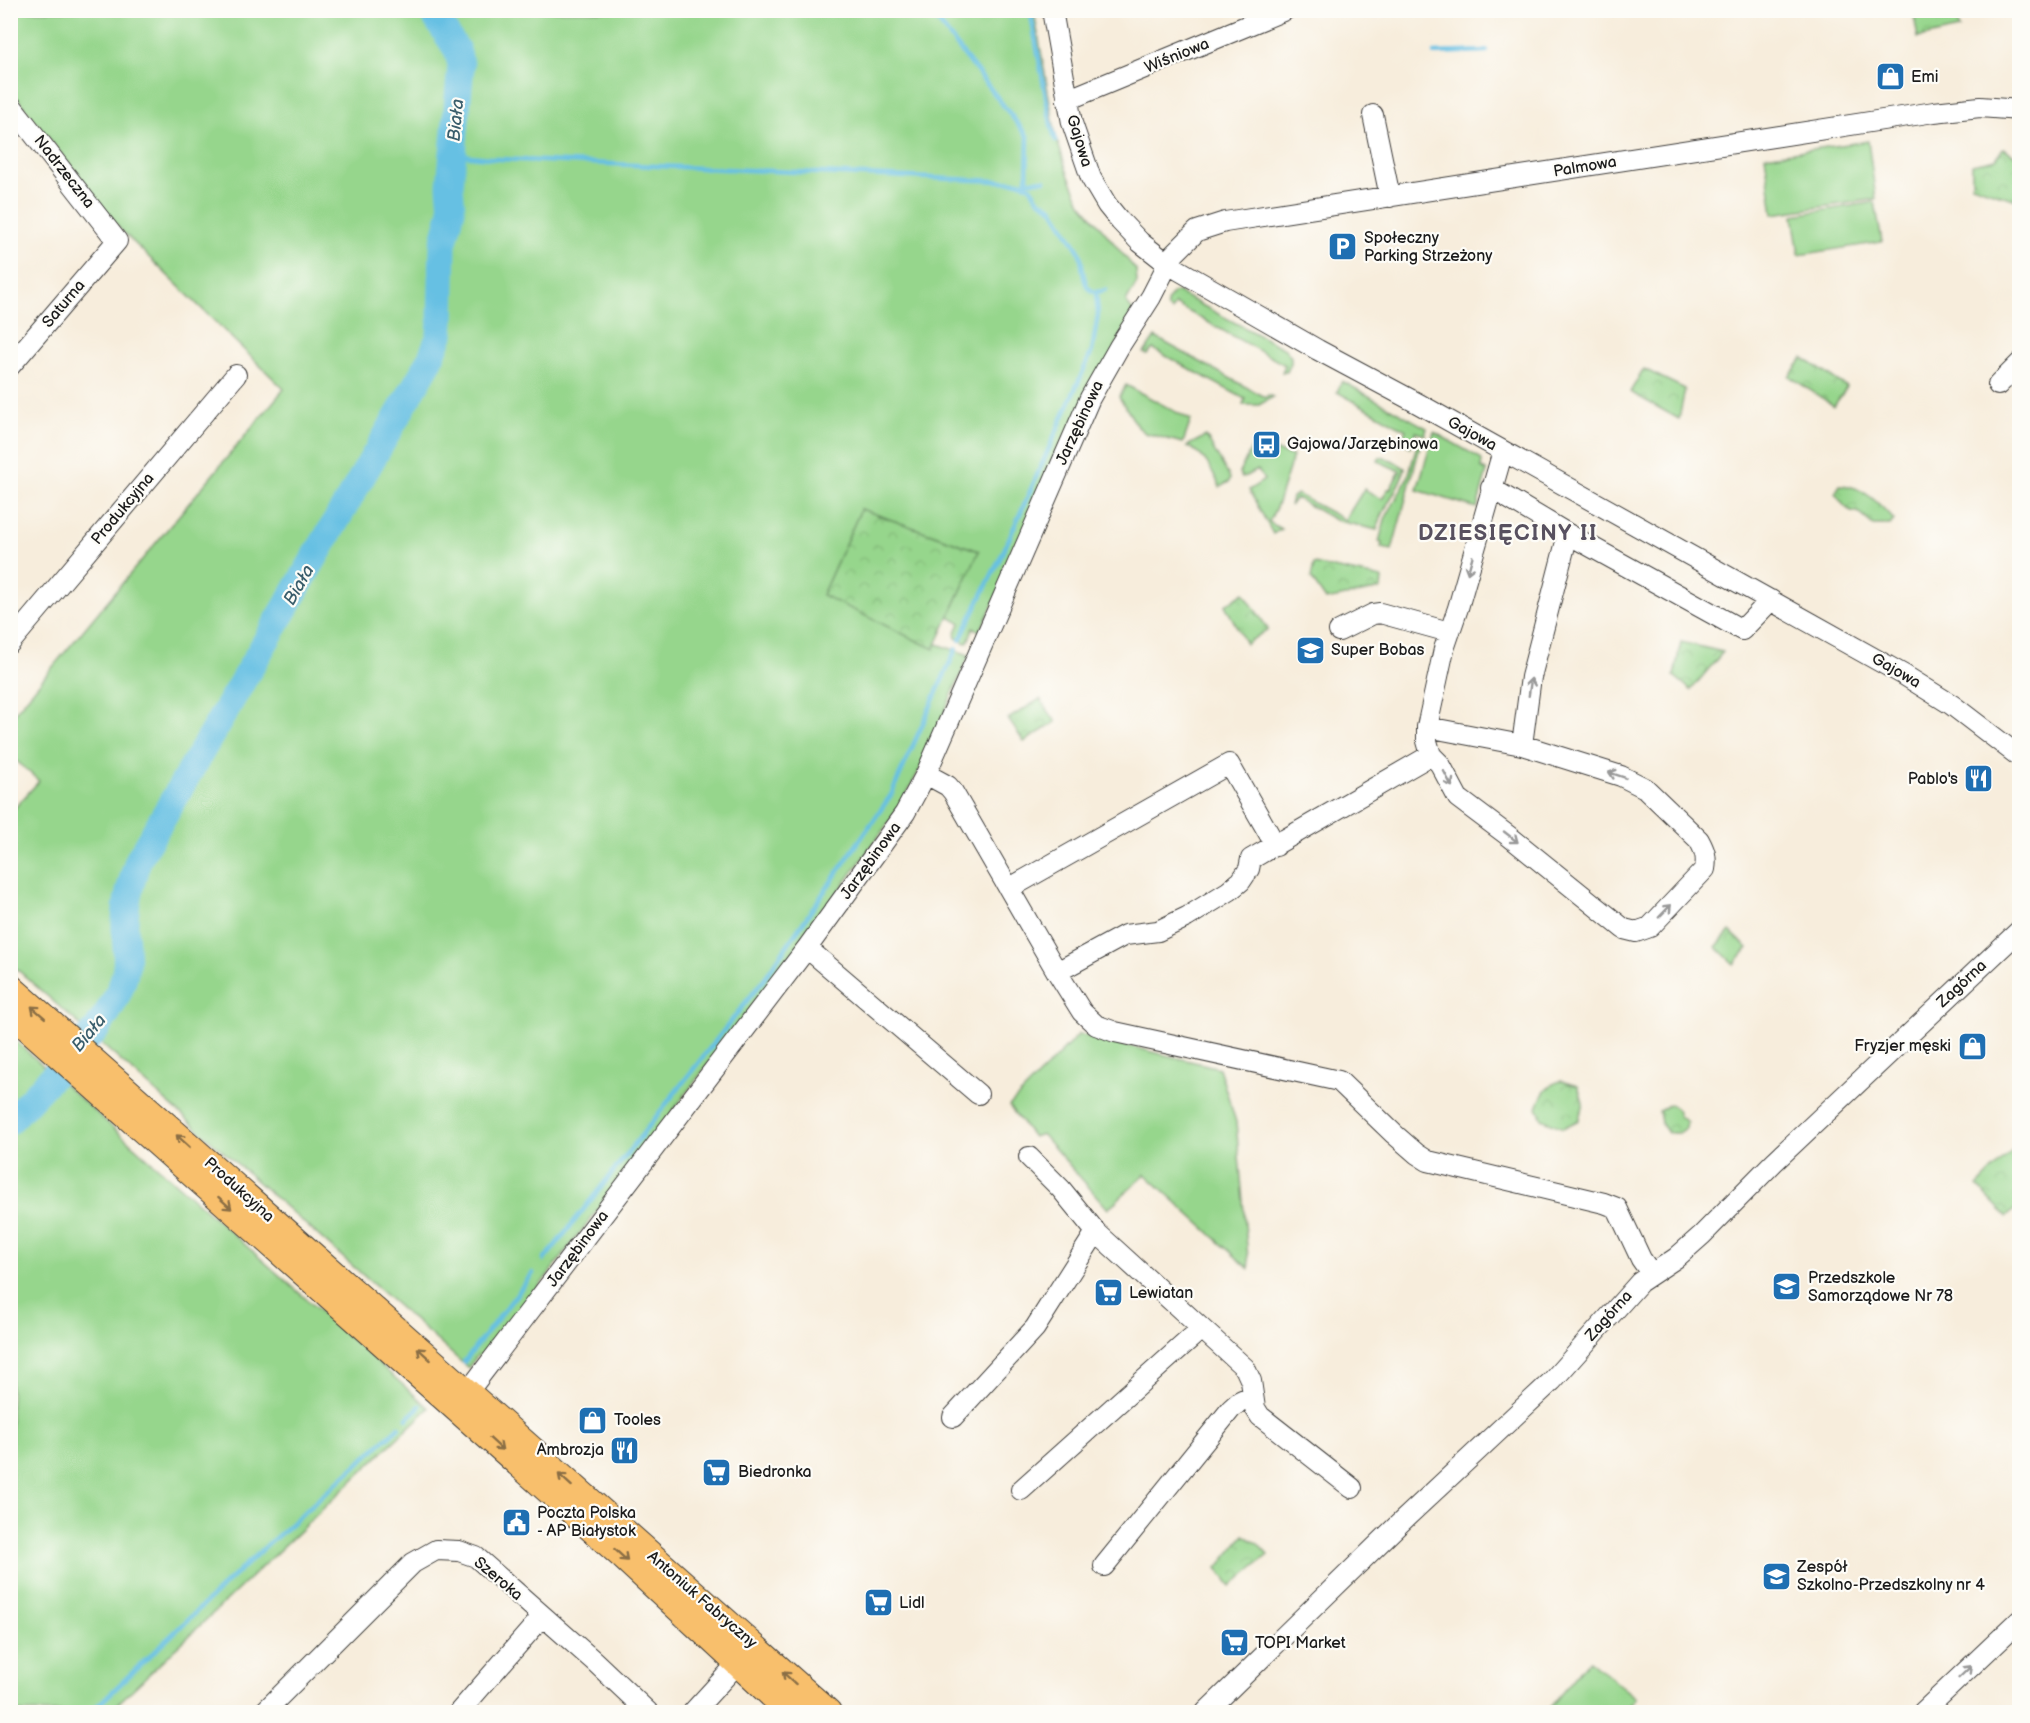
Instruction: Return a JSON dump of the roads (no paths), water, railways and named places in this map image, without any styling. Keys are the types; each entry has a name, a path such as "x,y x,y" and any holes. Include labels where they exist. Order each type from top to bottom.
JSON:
{"main road":[{"name":"Produkcyjna","path":"10,987 59,1043 460,1399"},
{"name":"Produkcyjna","path":"10,1012 59,1043"},
{"name":"Antoniuk Fabryczny","path":"460,1399 705,1631 744,1654 828,1713"},
{"name":"Antoniuk Fabryczny","path":"744,1654 790,1713"}],"street":[{"name":"Gajowa","path":"1052,10 1067,100 1077,141 1097,190 1120,221 1140,242 1168,264 1318,350 1772,600 1927,689 1952,705 2019,757"},
{"name":"Wiśniowa","path":"1067,100 1285,10"},
{"name":"Nadrzeczna","path":"10,104 117,241"},
{"name":"Palmowa","path":"1168,264 1183,243 1204,228 1226,222 1963,108 2000,107 2019,110"},
{"path":"1373,115 1390,196"},
{"name":"Saturna","path":"10,366 117,241"},
{"name":"Jarzębinowa","path":"460,1399 807,948 905,813 926,774 1090,398 1144,309 1168,264"},
{"path":"1998,385 2019,363"},
{"name":"Produkcyjna","path":"10,643 236,375"},
{"path":"1427,727 1522,745 1621,776 1636,783 1645,788 1699,840 1705,850 1707,860 1705,869 1650,927 1636,932 1624,929 1458,798 1440,764 1431,755 1427,741 1427,727 1449,632 1503,451"},
{"path":"1491,488 1568,534 1742,630 1772,600"},
{"path":"1522,745 1531,677 1568,534"},
{"path":"1338,631 1373,614 1380,613 1449,632"},
{"path":"1057,972 1125,935 1158,931 1187,917 1241,881 1249,869 1251,860 1431,755"},
{"path":"1010,888 1229,764 1276,846"},
{"path":"926,774 948,786 953,792 1057,972 1086,1017 1104,1029 1334,1079 1344,1084 1394,1134 1428,1161 1613,1206 1620,1213 1637,1251 1651,1273"},
{"name":"Zagórna","path":"1206,1713 1397,1526 1552,1381 1633,1289 1651,1273 1676,1258 1702,1235 1780,1156 2019,930"},
{"path":"807,948 978,1094"},
{"path":"1029,1157 1061,1189 1096,1232 1245,1368 1251,1381 1255,1408 1267,1423 1352,1488"},
{"path":"952,1417 1035,1328 1096,1232"},
{"path":"1021,1490 1201,1329"},
{"path":"1104,1566 1231,1409 1252,1395"},
{"name":"Szeroka","path":"264,1713 413,1563 436,1550 459,1551 476,1557 594,1661 648,1713"},
{"path":"459,1713 542,1617"},
{"path":"1923,1713 2019,1620"},
{"path":"693,1713 744,1654"}],"waterway":[{"name":"Biała","path":"10,1121 96,1030 115,1000 126,967 126,912 138,860 429,362 440,335 443,245 452,210 450,186 461,65 457,50 431,10"},
{"path":"929,10 1028,137 1027,182"},
{"path":"1030,10 1056,141"},
{"path":"1434,53 1487,51"},
{"path":"452,150 470,156 499,159 1021,182 1045,180"},
{"path":"1023,183 1030,187 1039,200 1052,208 1079,251 1087,286 1097,292 1105,290"},
{"path":"960,640 1004,550 1092,351 1098,314 1096,293"},
{"path":"544,1260 764,979 891,795 956,649"},
{"path":"464,1362 533,1273"},
{"path":"407,1419 420,1406"},
{"path":"91,1712 243,1567 399,1427"}],"place":[{"name":"Emi","path":"1890,77"},
{"name":"Społeczny Parking Strzeżony","path":"1343,247"},
{"name":"Gajowa/Jarzębinowa","path":"1266,444"},
{"name":"Super Bobas","path":"1310,650"},
{"name":"Pablo's","path":"1979,779"},
{"name":"Fryzjer męski","path":"1972,1046"},
{"name":"Przedszkole Samorządowe Nr 78","path":"1787,1287"},
{"name":"Lewiatan","path":"1108,1293"},
{"name":"Tooles","path":"593,1420"},
{"name":"Ambrozja","path":"625,1450"},
{"name":"Biedronka","path":"717,1472"},
{"name":"Poczta Polska - AP Białystok","path":"516,1522"},
{"name":"Zespół Szkolno-Przedszkolny nr 4","path":"1776,1576"},
{"name":"Lidl","path":"878,1603"},
{"name":"TOPI Market","path":"1234,1643"}],"district":[{"name":"DZIESIĘCINY II","path":"1508,533"}]}
